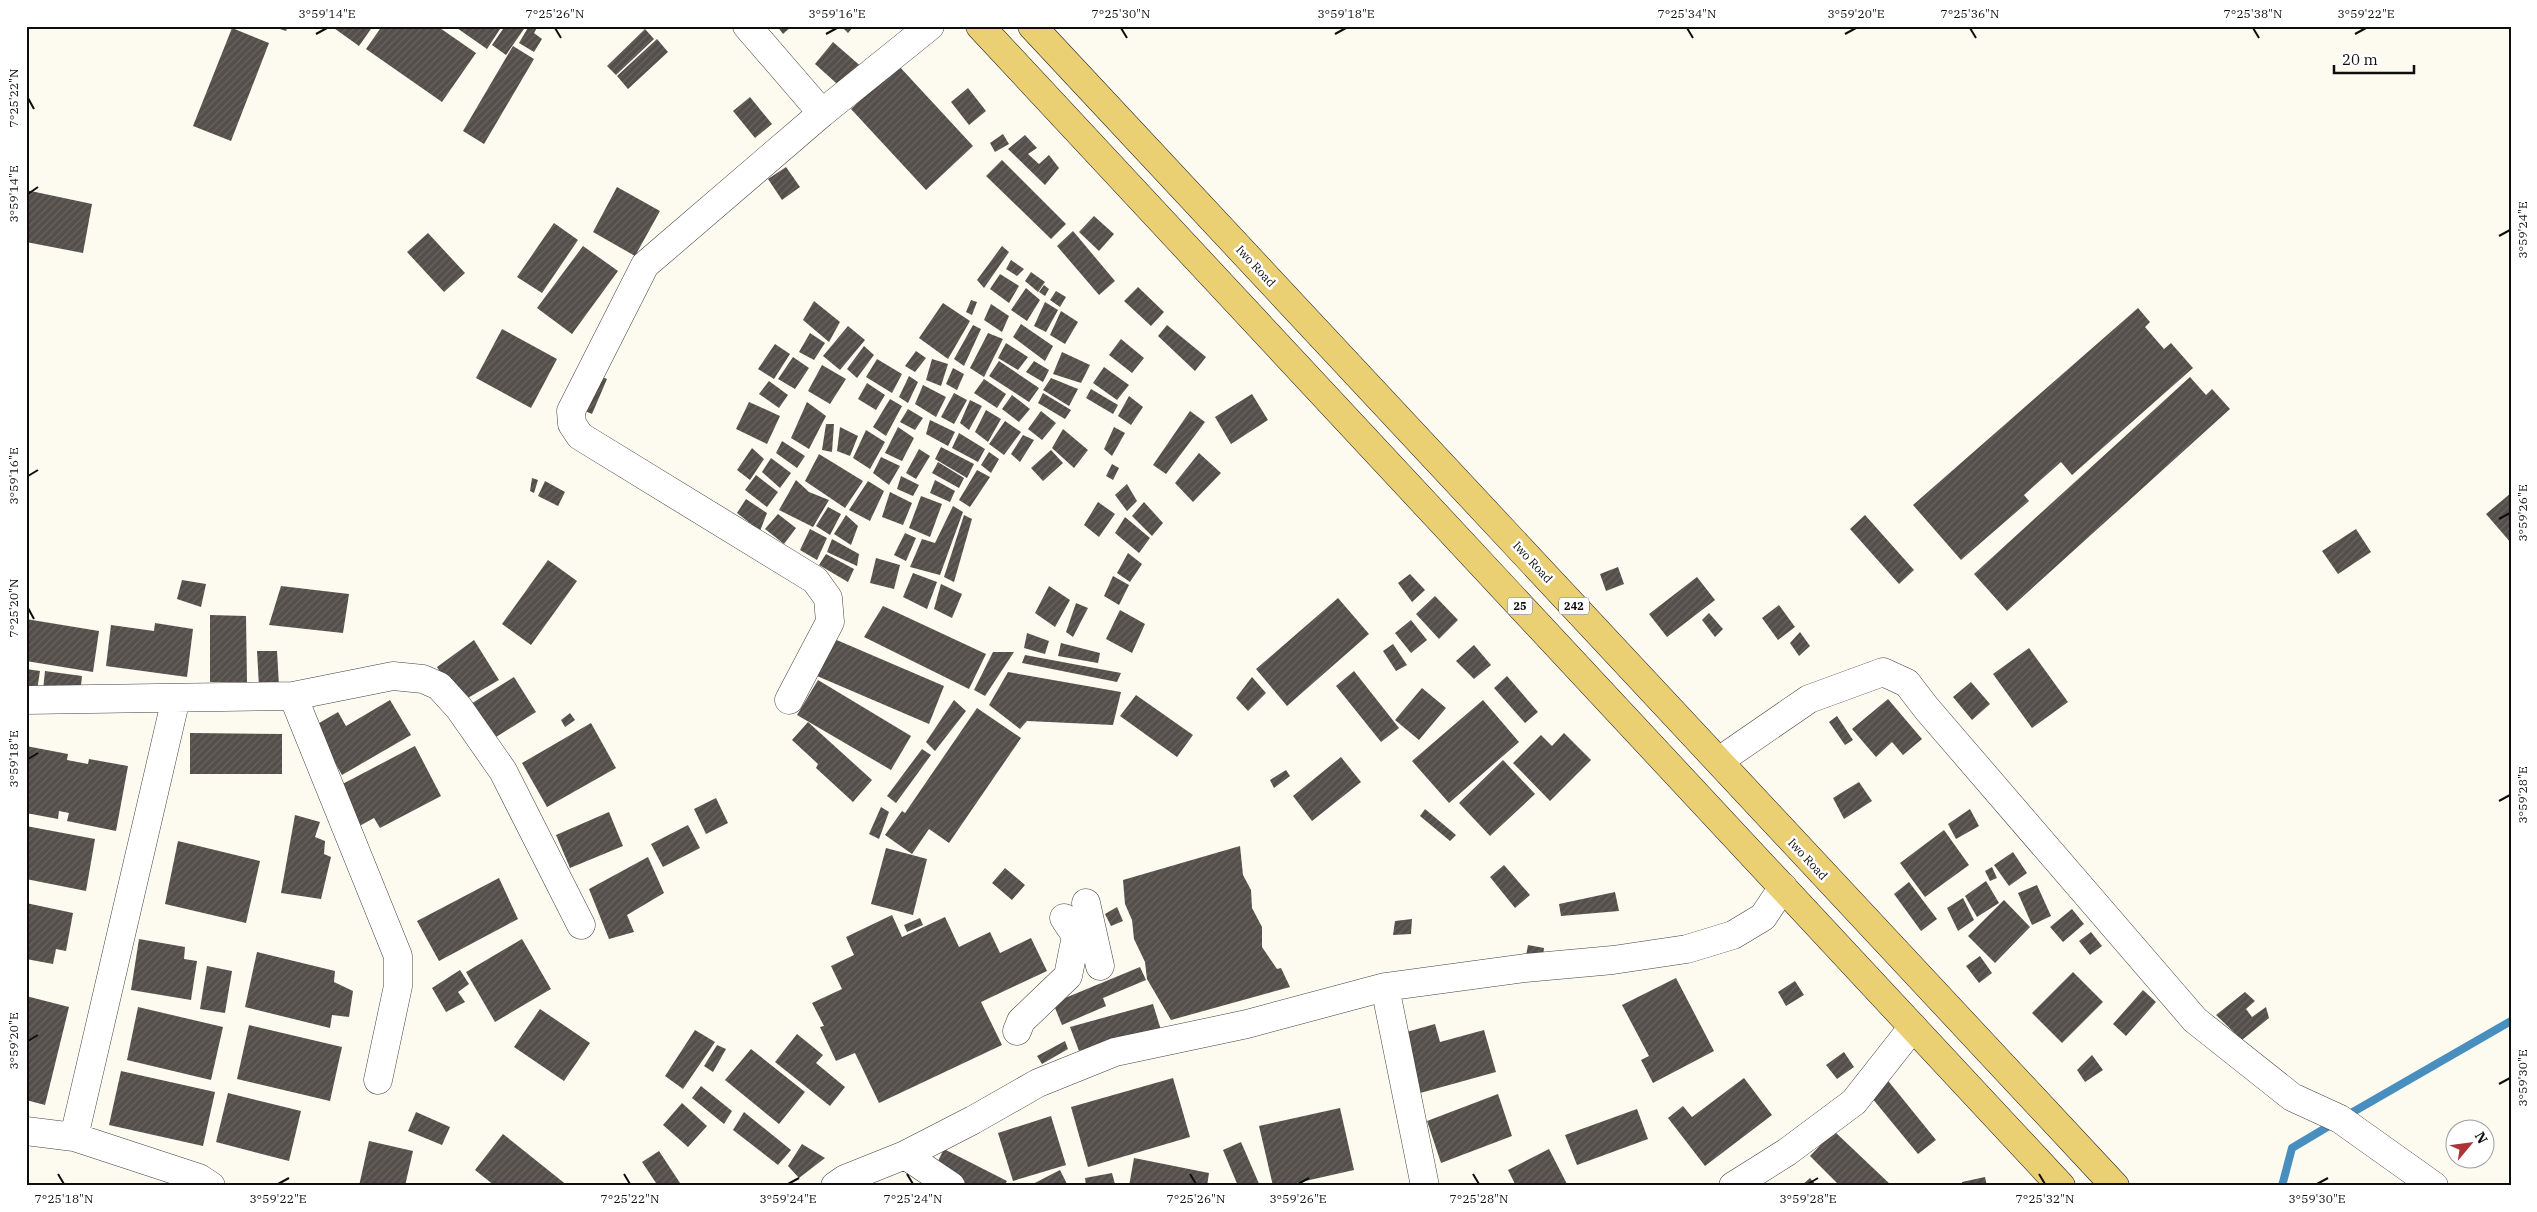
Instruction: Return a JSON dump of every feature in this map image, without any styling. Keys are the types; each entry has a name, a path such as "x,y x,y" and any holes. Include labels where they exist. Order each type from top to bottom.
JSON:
{"main road":[{"name":"25","path":"980,26 2061,1186"},
{"name":"Iwo Road","path":"1032,26 1719,760 1800,851 2115,1186"},
{"path":"1301,371 1330,345"}],"street":[{"path":"747,26 822,113"},
{"path":"789,700 830,622 828,598 814,580 580,436 572,424 571,411 646,265 822,113 930,26"},
{"path":"1719,760 1809,699 1884,672 1907,683 1927,709 2196,1020 2292,1098 2340,1120 2434,1186"},
{"path":"26,700 293,696 393,676 423,679 438,686 459,708 503,771 581,925"},
{"path":"293,696 398,956 398,986 378,1080"},
{"path":"74,1137 176,698"},
{"path":"835,1186 845,1179 905,1156 974,1120 1038,1083 1115,1052 1247,1024 1385,987 1525,968 1613,960 1688,949 1733,935 1763,916 1783,887"},
{"path":"1017,1031 1021,1021 1068,976 1076,936 1075,910 1100,966"},
{"path":"1385,987 1425,1186"},
{"path":"1733,1186 1788,1152 1854,1102 1913,1027"},
{"path":"26,1130 74,1137 199,1183"},
{"path":"905,1156 951,1186"}],"building":[{"path":"271,26 288,26 286,31"},
{"path":"331,26 373,26 359,46"},
{"path":"382,26 437,26 476,53 442,102 366,49"},
{"path":"454,26 502,26 487,49"},
{"path":"505,26 526,26 506,55 492,45"},
{"path":"529,26 538,26 534,33 542,39 534,52 519,43"},
{"path":"777,26 792,26 783,34"},
{"path":"841,26 854,26 848,33"},
{"path":"232,28 269,43 231,141 193,126"},
{"path":"645,29 654,39 616,75 607,66"},
{"path":"657,39 668,52 628,89 617,76"},
{"path":"833,42 864,69 845,91 815,64"},
{"path":"513,46 534,59 484,144 463,131"},
{"path":"898,65 973,146 926,190 851,109"},
{"path":"968,88 986,111 969,125 951,102"},
{"path":"750,97 772,124 755,138 733,111"},
{"path":"1003,134 1009,144 995,152 990,143"},
{"path":"1025,135 1037,148 1028,154 1039,164 1049,155 1059,168 1045,185 1008,149"},
{"path":"1002,160 1066,224 1051,239 986,176"},
{"path":"786,167 800,187 782,200 768,179"},
{"path":"617,187 660,211 635,256 593,232"},
{"path":"26,190 92,204 83,253 26,242"},
{"path":"1094,216 1114,234 1099,251 1079,232"},
{"path":"554,223 578,240 542,293 517,277"},
{"path":"1073,231 1115,281 1099,295 1057,246"},
{"path":"428,233 465,273 444,292 407,252"},
{"path":"583,246 618,271 572,334 537,308"},
{"path":"1002,246 1009,252 984,288 977,280"},
{"path":"1011,260 1024,269 1017,276 1006,269"},
{"path":"1031,272 1045,282 1038,292 1025,281"},
{"path":"1000,274 1019,286 1009,303 990,289"},
{"path":"1044,285 1049,289 1045,296 1039,292"},
{"path":"1138,287 1164,312 1151,326 1124,301"},
{"path":"1026,288 1040,300 1027,321 1011,310"},
{"path":"1056,291 1066,297 1060,307 1050,300"},
{"path":"971,300 977,302 972,315 966,312"},
{"path":"814,301 840,322 829,342 803,320"},
{"path":"1045,302 1058,310 1046,332 1034,326"},
{"path":"943,303 970,321 948,359 919,338"},
{"path":"991,304 1009,316 1002,332 984,320"},
{"path":"2138,308 2150,322 2145,327 2164,349 2171,343 2193,368 2072,475 2061,462 2024,495 2029,501 1961,560 1913,505"},
{"path":"1061,311 1078,322 1065,344 1050,335"},
{"path":"1021,324 1053,346 1045,361 1013,337"},
{"path":"973,325 981,329 964,366 954,359"},
{"path":"1167,325 1206,357 1195,371 1158,336"},
{"path":"848,326 865,340 840,370 823,356"},
{"path":"502,329 557,359 531,408 476,378"},
{"path":"810,333 825,343 814,360 799,352"},
{"path":"988,333 1003,339 984,377 970,368"},
{"path":"1121,339 1144,358 1132,373 1109,355"},
{"path":"1006,343 1028,357 1018,370 998,358"},
{"path":"775,344 790,354 774,379 758,369"},
{"path":"864,346 874,355 857,378 847,369"},
{"path":"916,351 926,358 915,372 905,366"},
{"path":"1062,352 1090,365 1081,383 1053,374"},
{"path":"793,357 809,368 795,389 778,379"},
{"path":"877,359 902,374 892,393 866,377"},
{"path":"932,359 948,364 941,386 926,380"},
{"path":"999,361 1039,388 1029,402 989,376"},
{"path":"1034,361 1049,370 1043,382 1026,372"},
{"path":"822,365 846,379 830,404 808,391"},
{"path":"1104,367 1129,385 1117,400 1093,383"},
{"path":"953,368 964,374 957,390 946,384"},
{"path":"591,372 607,379 592,414 576,407"},
{"path":"909,376 918,382 908,403 899,397"},
{"path":"2190,377 2206,395 2212,389 2230,409 2007,611 1974,574"},
{"path":"1051,378 1078,389 1069,406 1043,390"},
{"path":"984,379 1006,394 997,408 974,393"},
{"path":"769,381 788,395 779,408 759,394"},
{"path":"867,383 885,395 876,410 858,399"},
{"path":"923,385 946,397 936,417 915,404"},
{"path":"1091,389 1118,405 1113,414 1086,398"},
{"path":"954,393 967,400 954,424 941,417"},
{"path":"1043,393 1071,410 1065,419 1038,403"},
{"path":"1252,394 1268,420 1231,444 1215,417"},
{"path":"1012,395 1030,409 1019,422 1002,409"},
{"path":"1129,396 1143,407 1131,425 1118,416"},
{"path":"890,399 902,406 886,436 873,427"},
{"path":"970,400 982,406 969,430 960,423"},
{"path":"749,402 780,416 767,444 736,429"},
{"path":"807,402 826,416 809,449 791,438"},
{"path":"908,409 923,418 915,430 900,422"},
{"path":"986,410 1001,419 988,442 975,432"},
{"path":"1041,411 1056,423 1042,440 1028,429"},
{"path":"1190,411 1205,422 1166,474 1153,465"},
{"path":"930,420 955,432 948,446 926,434"},
{"path":"1005,421 1021,432 1004,455 989,444"},
{"path":"826,424 834,424 832,452 822,450"},
{"path":"840,427 858,436 850,456 837,451"},
{"path":"898,427 914,438 902,461 885,453"},
{"path":"1114,427 1125,433 1112,456 1104,449"},
{"path":"1063,429 1088,450 1074,468 1052,448"},
{"path":"866,430 885,442 870,469 853,458"},
{"path":"959,433 985,449 978,462 952,448"},
{"path":"1023,435 1034,440 1020,462 1011,454"},
{"path":"782,441 805,456 797,468 776,453"},
{"path":"941,447 974,464 967,478 935,459"},
{"path":"752,448 764,459 750,480 737,470"},
{"path":"919,449 930,456 916,479 906,473"},
{"path":"1051,450 1063,463 1043,481 1031,468"},
{"path":"989,452 999,459 991,473 981,465"},
{"path":"1199,453 1221,473 1193,502 1175,483"},
{"path":"819,454 863,481 845,508 805,481"},
{"path":"881,457 900,466 889,485 873,473"},
{"path":"771,458 791,473 780,488 762,472"},
{"path":"938,462 964,478 959,488 932,473"},
{"path":"1112,464 1119,468 1113,480 1106,476"},
{"path":"977,470 990,477 970,507 959,500"},
{"path":"756,475 778,492 767,507 745,490"},
{"path":"901,476 919,485 913,496 897,489"},
{"path":"532,478 538,480 534,493 530,491"},
{"path":"796,480 809,492 829,500 813,527 779,510"},
{"path":"935,480 955,491 950,502 930,493"},
{"path":"545,481 565,492 558,506 538,496"},
{"path":"868,481 884,491 870,521 849,510"},
{"path":"1127,484 1137,501 1127,511 1115,495"},
{"path":"890,492 912,503 903,525 882,517"},
{"path":"2511,493 2511,543 2486,514"},
{"path":"921,496 942,504 930,537 909,528"},
{"path":"746,499 767,513 760,531 737,513"},
{"path":"1098,502 1115,514 1099,537 1084,525"},
{"path":"1144,502 1163,523 1152,536 1132,516"},
{"path":"953,506 963,512 940,575 910,567 922,539 935,543"},
{"path":"828,507 841,514 830,535 816,526"},
{"path":"778,514 796,528 784,544 765,529"},
{"path":"846,515 858,526 851,545 834,534"},
{"path":"964,515 972,519 954,582 944,577"},
{"path":"1865,515 1914,570 1899,584 1850,529"},
{"path":"1125,517 1150,538 1139,553 1115,533"},
{"path":"810,529 827,538 817,560 800,550"},
{"path":"2356,529 2371,552 2338,574 2322,551"},
{"path":"905,533 916,538 906,561 894,555"},
{"path":"832,539 859,554 857,566 827,552"},
{"path":"1128,553 1142,564 1130,582 1117,573"},
{"path":"826,554 854,569 848,582 819,565"},
{"path":"876,558 900,565 894,589 870,583"},
{"path":"548,560 577,581 531,645 502,624"},
{"path":"1618,567 1624,584 1606,591 1600,574"},
{"path":"913,573 937,582 927,609 903,597"},
{"path":"1410,574 1425,590 1412,602 1398,583"},
{"path":"1113,576 1129,585 1119,605 1104,596"},
{"path":"1697,577 1715,600 1667,637 1649,614"},
{"path":"182,580 206,584 201,607 177,599"},
{"path":"941,584 962,594 952,618 934,609"},
{"path":"281,586 349,594 343,633 269,625"},
{"path":"1049,586 1070,600 1055,627 1035,613"},
{"path":"1435,596 1458,620 1439,639 1416,614"},
{"path":"1338,598 1369,634 1287,706 1256,669"},
{"path":"1076,603 1088,608 1073,637 1066,632"},
{"path":"1779,605 1795,627 1778,640 1762,618"},
{"path":"883,606 986,654 969,689 864,637"},
{"path":"1120,610 1145,624 1132,653 1106,639"},
{"path":"1709,613 1723,629 1715,637 1702,620"},
{"path":"210,615 246,616 247,682 210,682"},
{"path":"26,619 99,631 93,672 26,661"},
{"path":"1411,620 1427,640 1411,653 1395,633"},
{"path":"155,623 193,629 187,677 106,666 111,625 154,631"},
{"path":"1800,632 1810,646 1799,656 1790,643"},
{"path":"1027,633 1049,641 1045,654 1024,648"},
{"path":"832,638 944,686 929,724 817,676"},
{"path":"474,640 499,680 459,703 437,667"},
{"path":"1061,643 1100,653 1098,663 1058,656"},
{"path":"1393,644 1407,665 1396,671 1383,651"},
{"path":"1474,645 1491,665 1474,679 1456,661"},
{"path":"2029,648 2068,702 2032,728 1993,674"},
{"path":"257,651 277,651 279,686 259,687"},
{"path":"993,652 1014,652 985,696 974,690"},
{"path":"1025,655 1121,673 1117,682 1022,663"},
{"path":"26,669 40,671 36,697 26,696"},
{"path":"45,671 82,676 80,695 43,690"},
{"path":"1354,671 1399,728 1381,742 1336,686"},
{"path":"1008,672 1121,692 1113,725 1027,721 1020,729 989,705"},
{"path":"1507,676 1538,712 1525,723 1494,688"},
{"path":"514,677 536,712 488,742 466,707"},
{"path":"1252,677 1266,693 1248,711 1236,698"},
{"path":"818,680 911,736 891,770 797,715"},
{"path":"1971,682 1990,704 1972,720 1953,697"},
{"path":"1422,688 1446,708 1419,740 1395,720"},
{"path":"1136,695 1193,735 1177,757 1120,716"},
{"path":"1888,699 1922,739 1903,755 1892,742 1876,757 1852,729"},
{"path":"390,700 411,735 342,775 314,726 338,712 346,726"},
{"path":"954,700 966,711 935,751 926,742"},
{"path":"1483,700 1519,742 1449,803 1412,761"},
{"path":"977,708 1021,738 949,843 929,829 912,854 885,835 902,811 905,813"},
{"path":"570,713 575,720 565,727 561,720"},
{"path":"1837,716 1853,740 1845,745 1829,722"},
{"path":"808,722 872,780 853,802 816,768 818,764 792,740"},
{"path":"591,723 616,768 547,807 522,763"},
{"path":"190,733 282,734 282,774 190,774"},
{"path":"1564,733 1591,760 1550,801 1513,763 1541,735 1552,746"},
{"path":"26,746 68,754 67,760 88,764 89,759 128,766 116,831 67,821 69,813 59,811 58,819 26,813"},
{"path":"415,746 441,796 380,828 374,818 354,829 333,789"},
{"path":"922,749 931,755 896,803 887,796"},
{"path":"1341,757 1361,782 1312,821 1293,796"},
{"path":"1503,760 1535,794 1490,836 1459,803"},
{"path":"1286,770 1290,776 1274,788 1270,780"},
{"path":"1859,782 1872,801 1844,819 1833,798"},
{"path":"716,798 728,823 706,834 694,809"},
{"path":"881,807 889,812 879,839 869,834"},
{"path":"1425,809 1456,835 1450,841 1420,816"},
{"path":"1970,809 1979,826 1956,839 1948,824"},
{"path":"609,812 623,846 570,868 556,835"},
{"path":"295,815 320,822 315,837 325,841 324,854 331,857 321,899 281,893"},
{"path":"688,825 700,848 663,867 651,844"},
{"path":"26,826 95,839 86,891 26,879"},
{"path":"1944,830 1969,865 1925,897 1900,863"},
{"path":"178,841 260,861 246,923 165,904"},
{"path":"1240,846 1243,875 1251,890 1252,908 1262,927 1262,947 1277,969 1281,968 1290,987 1171,1020 1147,979 1145,962 1134,939 1132,920 1125,904 1123,880"},
{"path":"886,848 927,859 913,915 871,904"},
{"path":"2013,852 2027,873 2009,886 1994,865"},
{"path":"648,857 664,893 627,915 634,932 609,939 589,889"},
{"path":"1504,865 1530,895 1515,908 1490,877"},
{"path":"1992,867 1997,878 1990,881 1985,871"},
{"path":"1005,868 1025,885 1012,900 992,883"},
{"path":"499,878 518,919 439,961 417,921"},
{"path":"1986,881 1999,903 1977,917 1965,896"},
{"path":"1909,882 1937,919 1921,931 1894,894"},
{"path":"2037,885 2051,916 2032,925 2018,893"},
{"path":"1615,892 1619,911 1561,916 1559,904"},
{"path":"1963,898 1974,920 1958,931 1947,908"},
{"path":"2004,900 2030,927 1995,963 1968,936"},
{"path":"26,903 73,913 66,951 56,949 53,964 26,959"},
{"path":"1117,907 1123,921 1111,926 1105,914"},
{"path":"2072,909 2084,924 2063,942 2050,927"},
{"path":"892,915 902,937 945,917 959,947 990,932 1000,953 1031,938 1047,971 981,1002 1002,1045 879,1103 855,1053 836,1061 820,1027 824,1026 812,1003 842,989 831,966 854,955 846,937"},
{"path":"920,918 923,925 907,932 904,925"},
{"path":"1412,919 1411,934 1393,935 1395,921"},
{"path":"2091,932 2102,946 2090,955 2079,941"},
{"path":"139,939 185,947 184,959 197,961 191,1000 131,990"},
{"path":"522,939 551,989 495,1022 466,972"},
{"path":"1528,945 1544,948 1542,963 1525,961"},
{"path":"257,952 335,971 334,982 353,991 349,1017 332,1015 330,1028 245,1007"},
{"path":"1980,956 1992,973 1979,983 1966,966"},
{"path":"207,966 232,971 225,1013 200,1009"},
{"path":"1140,967 1146,980 1103,998 1106,1006 1062,1025 1053,1003"},
{"path":"460,970 469,984 458,992 465,1002 446,1012 432,988"},
{"path":"2073,972 2103,1002 2062,1043 2032,1013"},
{"path":"1676,978 1714,1051 1653,1083 1641,1060 1649,1056 1622,1005"},
{"path":"1795,981 1804,995 1786,1006 1778,992"},
{"path":"2143,990 2156,1002 2126,1036 2113,1024"},
{"path":"2245,992 2255,1001 2246,1009 2252,1017 2266,1007 2269,1018 2242,1040 2216,1015"},
{"path":"26,996 69,1007 45,1105 26,1100"},
{"path":"1153,1004 1161,1030 1079,1051 1070,1027"},
{"path":"138,1007 223,1027 211,1080 127,1060"},
{"path":"540,1009 590,1043 564,1081 514,1047"},
{"path":"1435,1024 1440,1042 1484,1030 1496,1072 1413,1095 1396,1035"},
{"path":"249,1025 342,1047 330,1101 237,1079"},
{"path":"695,1030 715,1042 683,1089 665,1076"},
{"path":"797,1034 823,1055 816,1063 845,1087 830,1106 775,1062"},
{"path":"1065,1041 1068,1049 1042,1064 1037,1056"},
{"path":"717,1045 726,1049 713,1072 704,1066"},
{"path":"751,1049 805,1092 779,1124 725,1080"},
{"path":"1844,1052 1854,1067 1837,1079 1826,1065"},
{"path":"2092,1055 2103,1070 2085,1082 2077,1070"},
{"path":"121,1071 215,1092 203,1146 109,1125"},
{"path":"1885,1077 1936,1140 1918,1154 1867,1092"},
{"path":"1173,1078 1190,1137 1088,1167 1071,1107"},
{"path":"1744,1078 1772,1115 1705,1166 1668,1118 1683,1106 1692,1117"},
{"path":"701,1086 732,1111 724,1124 692,1098"},
{"path":"228,1093 301,1111 289,1161 216,1142"},
{"path":"1498,1094 1512,1136 1441,1163 1427,1121"},
{"path":"682,1103 707,1126 688,1147 663,1125"},
{"path":"1340,1108 1354,1170 1283,1186 1273,1186 1259,1126"},
{"path":"1637,1109 1648,1139 1577,1165 1565,1135"},
{"path":"416,1112 450,1127 442,1145 408,1131"},
{"path":"744,1112 791,1150 778,1165 733,1130"},
{"path":"1051,1116 1066,1165 1013,1181 998,1133"},
{"path":"1834,1131 1892,1186 1840,1186 1810,1156"},
{"path":"503,1134 568,1186 495,1186 475,1170"},
{"path":"369,1141 413,1151 405,1186 359,1186"},
{"path":"1241,1142 1260,1186 1238,1186 1223,1150"},
{"path":"802,1144 825,1158 799,1178 788,1166"},
{"path":"944,1149 1007,1181 1004,1186 956,1186 932,1173"},
{"path":"1549,1149 1568,1186 1516,1186 1508,1170"},
{"path":"659,1151 682,1186 658,1186 642,1162"},
{"path":"1134,1158 1209,1173 1207,1186 1129,1186"},
{"path":"1060,1170 1068,1186 1029,1186"},
{"path":"1112,1173 1115,1184 1086,1186 1085,1178"},
{"path":"1985,1177 1987,1186 1962,1186 1962,1182"},
{"path":"1810,1178 1817,1186 1801,1186"}],"waterway":[{"path":"2346,1116 2511,1021"},
{"path":"2282,1186 2292,1148 2334,1123"}]}
